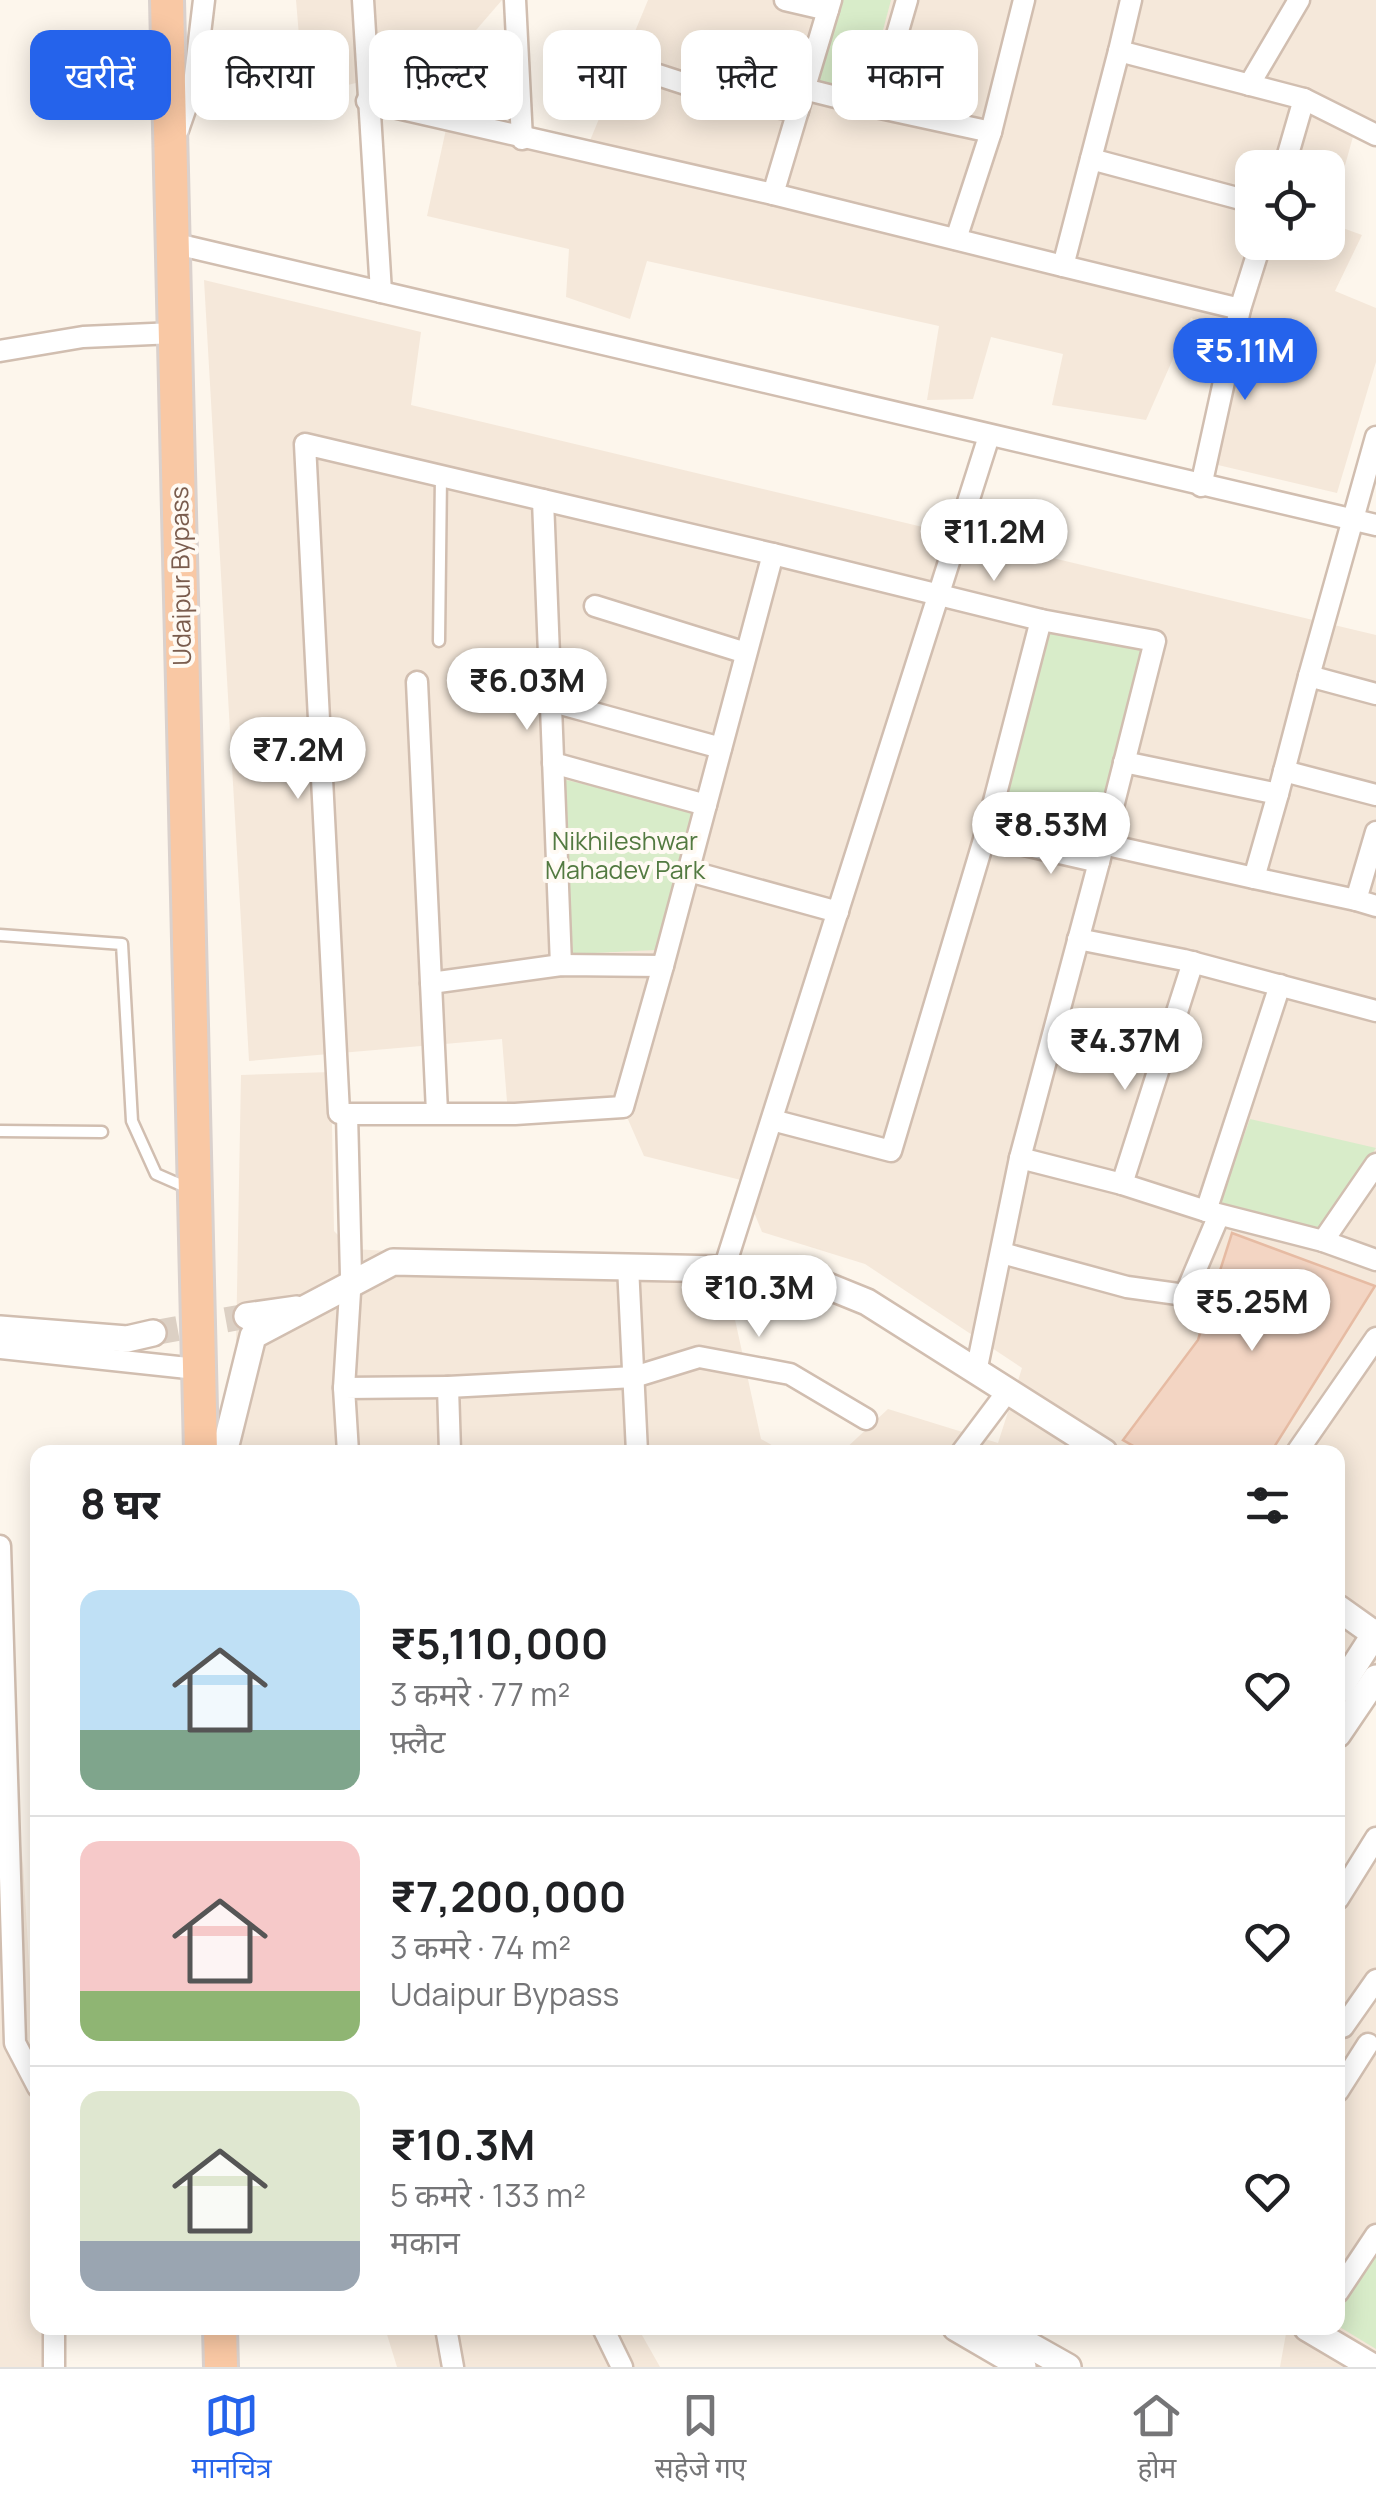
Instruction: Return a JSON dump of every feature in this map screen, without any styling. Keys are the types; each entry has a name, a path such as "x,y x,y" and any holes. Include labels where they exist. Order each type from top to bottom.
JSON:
{"highway":[{"name":"Udaipur Bypass","path":"166,0 201,1445"},
{"path":"220,2335 221,2367"}],"street":[{"path":"170,151 194,84 204,0"},
{"path":"364,0 381,292"},
{"path":"515,0 522,138"},
{"path":"786,0 829,5 812,62"},
{"path":"898,30 907,0"},
{"path":"956,239 992,132 1024,0"},
{"path":"1063,266 1131,0"},
{"path":"1250,85 1299,0"},
{"path":"1119,51 1304,100 1376,135"},
{"path":"1289,150 1304,100"},
{"path":"367,102 774,194 1240,309"},
{"path":"774,194 795,120"},
{"path":"934,120 992,132"},
{"path":"1091,159 1235,197"},
{"path":"172,243 1376,525"},
{"path":"1202,486 1240,309 1255,260"},
{"path":"0,352 83,336 175,333"},
{"path":"724,1268 989,436"},
{"path":"1254,878 1376,437"},
{"path":"773,554 623,1108 514,1114 339,1114 305,444 773,554 938,598 1154,641 1020,1158 976,1372"},
{"path":"543,500 561,965"},
{"path":"595,606 746,653"},
{"path":"772,1120 891,1151 985,836 1041,620"},
{"path":"1309,676 1376,694"},
{"path":"417,682 437,1112"},
{"path":"550,702 721,748"},
{"path":"1124,762 1278,794"},
{"path":"553,763 706,805"},
{"path":"1284,771 1376,795"},
{"path":"985,836 1254,878 1366,903 1376,832"},
{"path":"689,871 838,912"},
{"path":"1078,938 1193,962 1376,1011"},
{"path":"1122,1184 1193,962"},
{"path":"431,983 561,965 664,966"},
{"path":"1002,1253 1127,1287 1185,1295 1280,986"},
{"path":"346,1114 350,1286 344,1388 348,1445"},
{"path":"1020,1158 1323,1241 1376,1260"},
{"path":"1323,1241 1376,1164"},
{"path":"222,1445 227,1441 253,1336 393,1262 724,1268 803,1276 867,1302 1093,1445"},
{"path":"628,1266 637,1445"},
{"path":"246,1316 272,1309 297,1310"},
{"path":"0,1330 128,1338 154,1333"},
{"path":"1302,1445 1376,1338"},
{"path":"0,1348 198,1369"},
{"path":"344,1388 448,1388 634,1377 699,1356 745,1362 790,1374 866,1419"},
{"path":"634,1377 643,1436 648,1445"},
{"path":"448,1388 450,1445"},
{"path":"967,1445 1006,1392"},
{"path":"0,1546 7,2009 15,2042 30,2072"},
{"path":"1345,1613 1375,1634 1345,1680"},
{"path":"1345,1724 1376,1678"},
{"path":"1345,1888 1376,1838"},
{"path":"1345,2019 1376,1980"},
{"path":"1345,2028 1372,2046 1345,2082"},
{"path":"1345,2282 1376,2235"},
{"path":"54,2335 54,2367"},
{"path":"447,2335 453,2367"},
{"path":"606,2335 622,2367"},
{"path":"968,2335 1023,2367"},
{"path":"1012,2335 1068,2367"},
{"path":"1322,2335 1373,2367"}],"lane":[{"path":"438,641 441,476"},
{"path":"0,935 122,944 132,1121 156,1174 194,1190"},
{"path":"0,1131 102,1132"}],"shaded area":[{"path":"296,0 502,0 476,30 369,30 369,80 349,85 349,30 298,30"},
{"path":"648,0 1376,0 1376,147 1354,133 1345,165 1345,150 1235,150 1235,260 1345,260 1345,229 1362,235 1335,291 1376,308 1376,362 1337,493 1201,461 1230,336 1191,318 1146,420 1052,405 1063,354 991,337 973,399 927,400 939,326 647,261 630,319 566,297 569,249 427,216 448,120 489,120 589,143 598,120 661,120 661,30 636,30"},
{"path":"204,280 421,332 411,405 1376,635 1376,1676 1345,1711 1345,1445 849,1445 888,1409 998,1443 1022,1368 865,1264 762,1232 741,1180 644,1156 623,1108 508,1114 502,1039 249,1061"},
{"path":"331,1072 334,1231 352,1249 724,1269 761,1439 772,1445 234,1445 241,1075"},
{"path":"0,1644 23,1864 30,1978 30,2335 53,2335 55,2367 0,2367"},
{"path":"1376,1824 1376,2367 1280,2367 1286,2335 1345,2335 1345,1870"},
{"path":"387,2335 642,2335 660,2367 397,2367"}],"green space":[{"path":"840,0 891,0 883,30 832,30 832,92 815,87"},
{"path":"1045,628 1152,650 1093,861 992,829"},
{"name":"Nikhileshwar Mahadev Park","path":"562,779 701,812 656,950 573,954"},
{"path":"1250,1119 1376,1148 1322,1231 1218,1206"},
{"path":"1376,2252 1376,2349 1345,2330 1345,2303"}],"building":[{"path":"1232,1233 1375,1286 1275,1445 1132,1445 1123,1440 1198,1340"}],"tunnel":[{"path":"153,1333 247,1316"}]}
